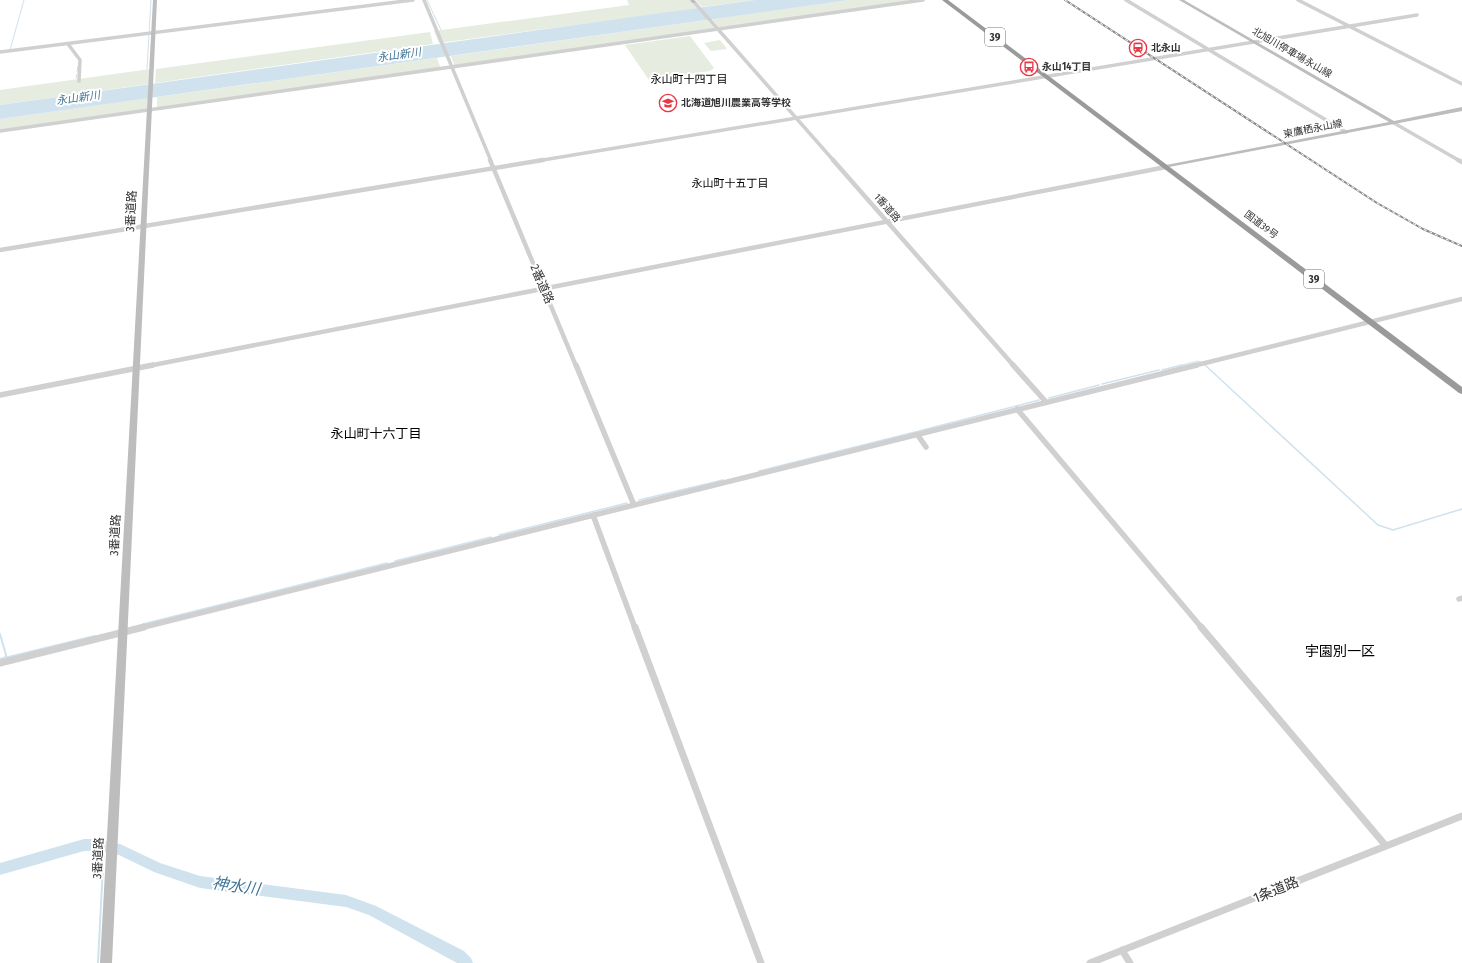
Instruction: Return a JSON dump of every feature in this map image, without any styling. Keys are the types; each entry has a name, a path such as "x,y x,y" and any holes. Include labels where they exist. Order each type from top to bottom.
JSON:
{"highway":[{"name":"39","path":"946,0 1047,76"},
{"name":"国道39号","path":"1047,76 1462,391"}],"street":[{"path":"150,33 155,0"},
{"path":"0,52 413,0"},
{"name":"2番道路","path":"424,0 634,505"},
{"path":"0,131 451,65 718,30 923,0"},
{"path":"1126,0 1346,132"},
{"name":"北旭川停車場永山線","path":"1181,0 1394,122"},
{"path":"1298,0 1462,84"},
{"name":"1番道路","path":"693,1 1046,402"},
{"path":"0,250 1417,14"},
{"name":"3番道路","path":"106,963 152,74 150,33"},
{"path":"68,44 80,60 79,81"},
{"name":"東鷹栖永山線","path":"1166,167 1462,109"},
{"path":"1394,122 1462,162"},
{"path":"0,395 1166,167"},
{"path":"0,663 391,567 593,515 1462,299"},
{"path":"1017,409 1386,846"},
{"path":"917,434 926,447"},
{"path":"593,515 761,963"},
{"name":"1条道路","path":"1090,963 1462,816"},
{"path":"1122,950 1130,963"}],"shaded area":[{"path":"627,0 690,0 697,8 439,43 434,31 629,5"},
{"path":"695,0 755,0 702,7"},
{"path":"849,0 923,0 720,29 712,19"},
{"path":"707,20 716,30 455,67 451,56"},
{"path":"430,32 433,44 155,83 156,69"},
{"path":"690,36 714,68 710,71 649,80 625,45"},
{"path":"720,40 727,49 711,51 704,43"},
{"path":"437,58 441,69 157,109 157,97"},
{"path":"150,69 149,84 0,105 0,90"},
{"path":"148,98 147,110 0,131 0,119"}],"water":[{"name":"永山新川","path":"755,0 849,0 0,119 0,105"}],"waterway":[{"path":"10,50 24,0"},
{"path":"147,69 151,0"},
{"path":"427,0 441,30"},
{"path":"77,72 78,66"},
{"path":"76,78 77,74"},
{"path":"1162,370 1198,361 1201,362"},
{"path":"1205,365 1378,525 1393,530 1462,509"},
{"path":"1102,384 1159,370"},
{"path":"1049,398 1099,385"},
{"path":"919,431 1039,400"},
{"path":"759,471 915,432"},
{"path":"639,500 723,480"},
{"path":"499,535 627,503"},
{"path":"395,561 491,537"},
{"path":"143,624 387,563"},
{"path":"0,634 6,655 5,658"},
{"path":"5,658 95,636"},
{"path":"0,659 5,658"},
{"name":"神水川","path":"0,869 84,845 97,845 120,850 158,868 200,882 346,901 372,910 459,956 466,963"},
{"path":"98,963 104,846"}],"railway":[{"path":"1065,0 1377,203 1423,229 1462,246"}],"place":[{"name":"北永山","path":"1138,48"},
{"name":"永山14丁目","path":"1029,67"},
{"name":"北海道旭川農業高等学校","path":"668,103"}],"district":[{"name":"永山町十四丁目","path":"689,79"},
{"name":"永山町十五丁目","path":"730,183"},
{"name":"永山町十六丁目","path":"376,433"},
{"name":"宇園別一区","path":"1340,651"}]}
